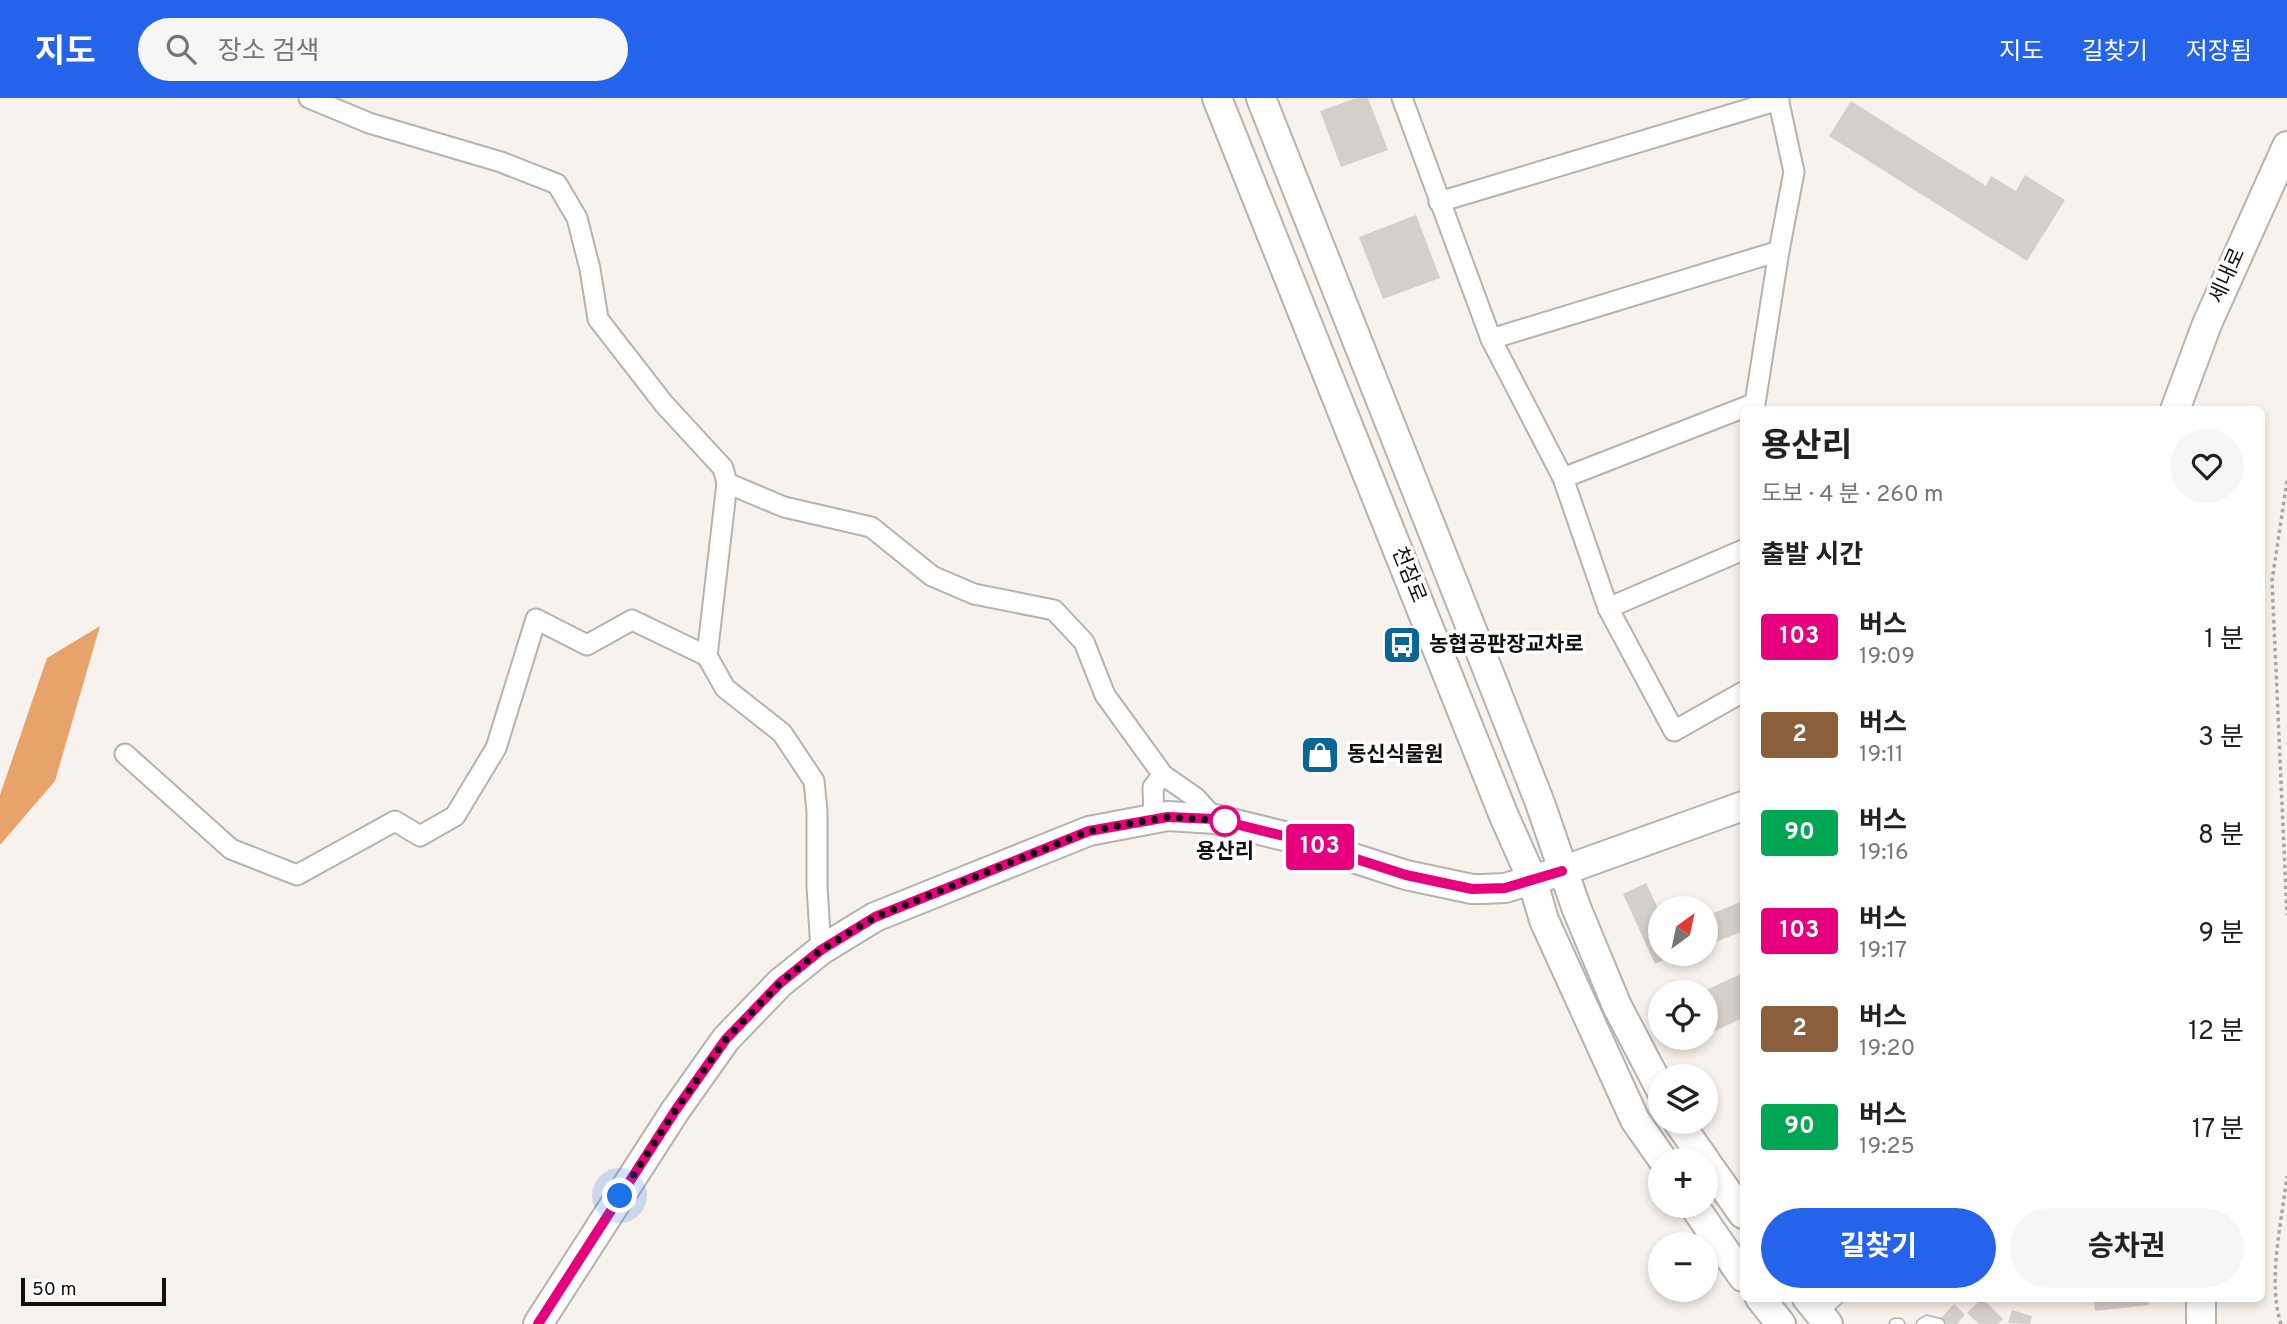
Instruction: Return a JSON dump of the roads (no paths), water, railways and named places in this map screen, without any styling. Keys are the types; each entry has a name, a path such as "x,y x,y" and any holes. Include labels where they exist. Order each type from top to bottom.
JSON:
{"street":[{"path":"309,98 369,123 501,162 557,184 577,218 590,269 598,319 664,404 723,468 727,483 707,656"},
{"name":"천잠로","path":"1217,98 1504,816 1532,879 1544,920 1635,1120 1655,1148"},
{"name":"천잠로","path":"1261,98 1500,701 1542,810 1562,871 1617,1006 1648,1065"},
{"path":"1402,98 1491,339 1563,478 1608,608 1674,731 1740,694"},
{"path":"1439,202 1779,99 1794,172 1754,406"},
{"name":"세내로","path":"2176,406 2207,324 2287,146"},
{"path":"1491,339 1779,251"},
{"path":"1563,478 1740,412"},
{"path":"727,483 784,506 871,527 932,576 974,594 1054,610 1084,642 1105,695 1163,775 1196,798 1215,819"},
{"path":"1608,608 1740,551"},
{"path":"125,754 231,849 297,875 395,821 420,836 455,816 496,748 536,619 587,645 632,620 707,656 725,688 782,733 814,781 821,950"},
{"path":"1154,819 1153,787 1163,775"},
{"path":"538,1324 675,1111 726,1039 780,983 821,950 875,917 1089,831 1168,817 1215,819 1288,837 1406,875 1472,889 1505,888 1562,871 1740,807"},
{"path":"1718,1178 1740,1210"},
{"path":"1703,1218 1740,1270"},
{"path":"1763,1302 1781,1324"},
{"path":"2201,1302 2201,1324"}],"lane":[{"path":"1922,1324 1927,1321 1939,1324"}],"place":[{"name":"농협공판장교차로","path":"1402,645"},
{"name":"동신식물원","path":"1320,755"},
{"name":"용산리","path":"1225,821"}]}
